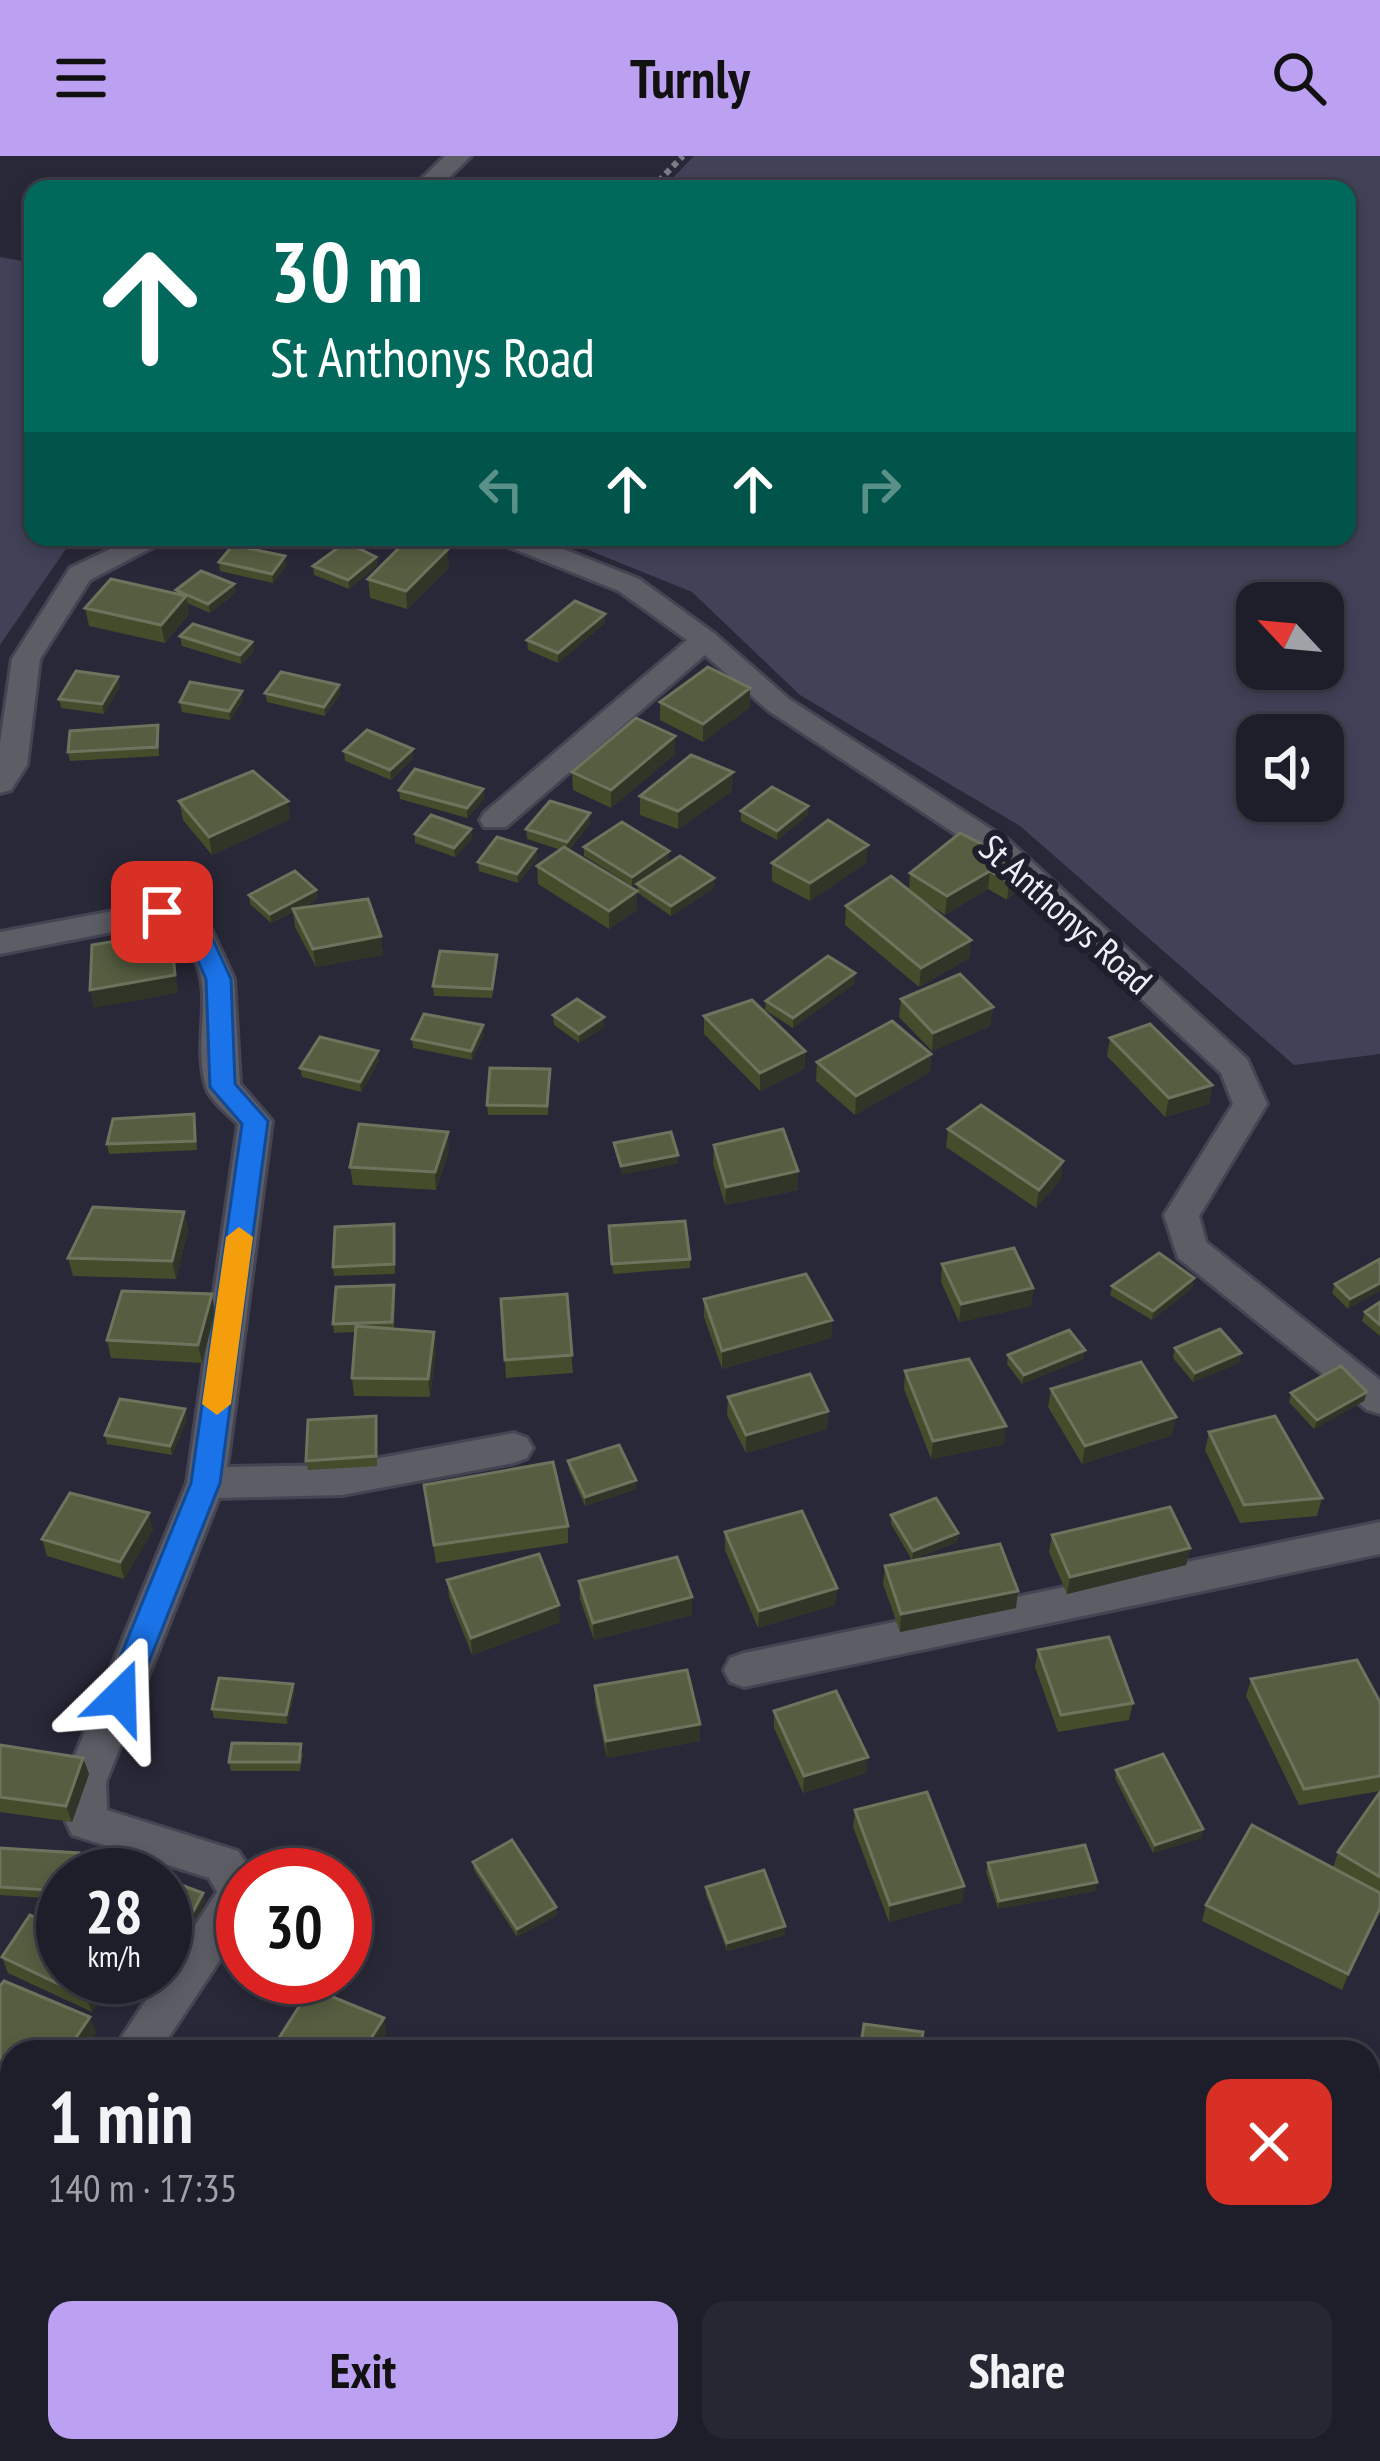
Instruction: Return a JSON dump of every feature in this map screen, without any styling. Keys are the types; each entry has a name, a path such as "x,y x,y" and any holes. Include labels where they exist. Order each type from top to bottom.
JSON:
{"street":[{"path":"433,180 460,156"},
{"path":"0,783 12,765 26,659 80,574 139,546"},
{"name":"St Anthonys Road","path":"532,546 629,585 705,640 779,705 997,847 1235,1067 1250,1105 1180,1215 1190,1249 1380,1400"},
{"path":"495,820 705,640"},
{"path":"0,943 162,912 196,931 218,979 223,1087 255,1121 206,1483 85,1782 87,1822 223,1864 241,1892 142,2040"},
{"path":"206,1483 342,1480 514,1448"},
{"path":"744,1670 1380,1538"}],"path":[{"path":"660,180 683,156"}],"shaded area":[{"path":"694,156 1380,156 1380,1054 1294,1065 1020,826 800,695 692,592 578,546 1356,546 1356,180 671,180"},
{"path":"0,257 24,261 24,546 68,546 0,645"}],"building":[{"path":"232,546 285,556 272,574 219,562"},
{"path":"340,546 354,546 376,557 348,580 313,566"},
{"path":"401,546 448,549 406,591 368,579"},
{"path":"201,571 234,584 208,604 176,590"},
{"path":"111,579 186,596 161,625 85,608"},
{"path":"575,601 605,614 558,653 527,640"},
{"path":"193,624 252,642 240,655 180,636"},
{"path":"708,667 750,688 703,724 660,702"},
{"path":"76,671 118,677 102,704 59,699"},
{"path":"281,672 339,685 324,707 265,693"},
{"path":"190,682 242,691 229,711 180,702"},
{"path":"636,718 675,736 611,790 572,772"},
{"path":"158,725 157,747 68,752 70,731"},
{"path":"367,730 413,749 390,770 344,751"},
{"path":"691,755 733,772 678,811 640,796"},
{"path":"415,769 483,789 467,808 399,790"},
{"path":"253,771 288,801 209,837 179,801"},
{"path":"772,787 808,806 777,831 741,811"},
{"path":"550,801 590,813 567,842 526,829"},
{"path":"431,815 471,829 454,848 415,834"},
{"path":"828,820 868,845 810,883 772,863"},
{"path":"622,822 669,851 632,877 584,847"},
{"path":"960,833 1025,866 1009,882 990,871 947,896 910,873"},
{"path":"497,837 536,849 517,874 478,862"},
{"path":"564,847 637,891 609,911 537,866"},
{"path":"680,856 714,878 671,906 637,884"},
{"path":"295,871 316,890 270,914 249,895"},
{"path":"891,876 971,940 921,968 846,906"},
{"path":"368,899 381,936 313,949 293,909"},
{"path":"171,932 175,975 90,990 92,945"},
{"path":"440,951 497,955 492,989 433,986"},
{"path":"828,956 855,973 793,1018 766,1001"},
{"path":"960,974 993,1007 933,1033 901,999"},
{"path":"577,999 604,1017 579,1034 553,1015"},
{"path":"752,1000 805,1051 760,1073 704,1016"},
{"path":"424,1014 483,1025 471,1051 412,1039"},
{"path":"892,1021 931,1054 856,1096 817,1062"},
{"path":"1150,1024 1212,1085 1169,1098 1110,1038"},
{"path":"320,1037 378,1051 360,1082 300,1068"},
{"path":"490,1068 550,1069 547,1106 487,1105"},
{"path":"981,1105 1063,1161 1039,1190 948,1129"},
{"path":"194,1114 195,1141 107,1144 113,1119"},
{"path":"359,1124 448,1132 435,1172 350,1167"},
{"path":"783,1129 798,1171 726,1187 714,1145"},
{"path":"671,1132 678,1155 621,1166 614,1143"},
{"path":"93,1207 184,1212 172,1261 68,1258"},
{"path":"685,1221 690,1259 612,1264 609,1226"},
{"path":"394,1224 394,1264 333,1267 335,1227"},
{"path":"1014,1248 1033,1288 961,1304 942,1264"},
{"path":"1159,1253 1194,1278 1153,1311 1112,1286"},
{"path":"1380,1259 1380,1283 1350,1299 1335,1284"},
{"path":"806,1274 832,1320 722,1351 704,1299"},
{"path":"394,1285 392,1322 333,1324 336,1287"},
{"path":"122,1291 212,1294 198,1345 107,1340"},
{"path":"567,1294 572,1355 505,1360 501,1299"},
{"path":"1380,1302 1380,1325 1365,1312"},
{"path":"356,1326 434,1332 428,1379 352,1378"},
{"path":"1220,1329 1241,1353 1195,1373 1175,1348"},
{"path":"1069,1330 1085,1350 1024,1375 1008,1355"},
{"path":"969,1359 1006,1426 933,1441 905,1371"},
{"path":"1141,1362 1176,1417 1085,1446 1051,1389"},
{"path":"1341,1366 1367,1392 1317,1420 1291,1393"},
{"path":"810,1374 828,1411 746,1435 728,1397"},
{"path":"120,1399 185,1409 170,1446 105,1435"},
{"path":"376,1416 376,1456 306,1461 308,1420"},
{"path":"1275,1416 1322,1498 1244,1505 1209,1432"},
{"path":"619,1445 636,1480 585,1497 568,1461"},
{"path":"553,1462 568,1526 434,1545 424,1485"},
{"path":"70,1493 149,1513 120,1562 42,1539"},
{"path":"936,1498 958,1533 913,1551 891,1515"},
{"path":"1170,1507 1190,1548 1070,1577 1052,1535"},
{"path":"802,1511 837,1588 759,1611 725,1532"},
{"path":"1000,1544 1018,1591 901,1614 885,1566"},
{"path":"539,1554 559,1605 471,1638 447,1580"},
{"path":"677,1557 692,1597 593,1623 579,1581"},
{"path":"1109,1637 1133,1703 1061,1715 1038,1650"},
{"path":"1357,1660 1380,1702 1380,1776 1304,1789 1251,1679"},
{"path":"687,1670 700,1724 606,1741 595,1686"},
{"path":"219,1678 293,1684 286,1715 212,1709"},
{"path":"836,1691 868,1757 804,1776 774,1711"},
{"path":"232,1743 301,1744 299,1762 229,1762"},
{"path":"0,1745 83,1758 66,1806 0,1797"},
{"path":"1163,1754 1203,1829 1155,1845 1116,1770"},
{"path":"927,1792 964,1886 890,1905 855,1810"},
{"path":"1380,1792 1380,1877 1338,1852"},
{"path":"1252,1825 1380,1893 1380,1908 1348,1974 1206,1905"},
{"path":"512,1840 556,1907 517,1929 473,1862"},
{"path":"1085,1845 1097,1882 999,1901 988,1863"},
{"path":"0,1848 36,1850 36,1889 0,1887"},
{"path":"764,1870 785,1926 727,1943 706,1887"},
{"path":"192,1889 203,1893 192,1913"},
{"path":"30,1915 36,1918 36,1973 2,1957"},
{"path":"4,1981 36,1994 36,2004 59,2004 90,2017 74,2040 0,2040 0,1986"},
{"path":"301,2004 350,2004 384,2018 370,2040 278,2040"},
{"path":"864,2024 923,2032 922,2040 862,2040"}],"slow traffic":[{"path":"217,1404 239,1237"}],"route":[{"path":"120,1697 206,1483 255,1121 223,1087 218,979 196,931 162,912"}]}
